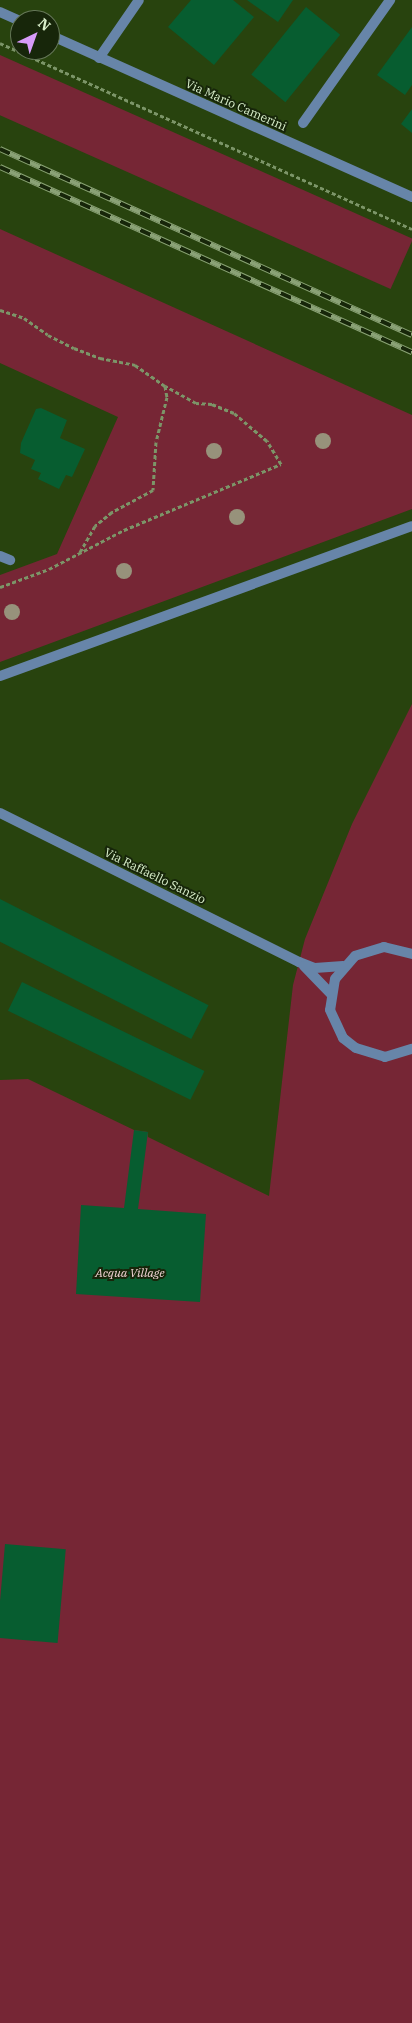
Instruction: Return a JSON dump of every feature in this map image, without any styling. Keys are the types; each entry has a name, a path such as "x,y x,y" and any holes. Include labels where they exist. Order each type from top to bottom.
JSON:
{"street":[{"path":"99,58 139,0"},
{"path":"303,123 390,0"},
{"name":"Via Mario Camerini","path":"60,40 412,198"},
{"path":"0,676 412,526"},
{"name":"Via Raffaello Sanzio","path":"0,813 299,962 315,968 343,966 369,949 384,947 412,954"},
{"name":"Via Raffaello Sanzio","path":"299,962 331,994"},
{"path":"343,966 331,994 330,1010 335,1025 356,1048 385,1057 412,1049"}],"path":[{"path":"0,43 412,229"},
{"path":"0,310 24,318 48,335 74,348 100,358 135,365 165,386 196,403 212,404 234,413 266,441 281,464 124,530 79,553 0,587"},
{"path":"79,553 95,526 112,512 153,490 156,442 167,397 165,386"}],"green space":[{"path":"0,55 412,238 412,241 391,289 0,115"},
{"path":"0,229 412,415 412,509 0,662 0,575 57,554 118,417 0,363"},
{"name":"Acqua Village","path":"412,704 412,2023 0,2023 0,1080 28,1079 134,1130 148,1132 148,1137 269,1196 293,985 305,939 352,824"}],"building":[{"path":"191,0 233,0 254,17 214,65 168,27"},
{"path":"247,0 293,0 278,22"},
{"path":"306,7 340,35 285,102 251,75"},
{"path":"412,27 412,85 405,95 377,75"},
{"path":"412,109 412,133 401,124"},
{"path":"41,408 67,420 60,438 85,449 72,477 66,475 59,489 38,479 41,473 31,469 35,460 20,453 21,443 36,409"},
{"path":"0,899 208,1005 191,1039 0,942"},
{"path":"22,982 204,1071 190,1100 8,1011"},
{"path":"134,1130 148,1132 138,1209 206,1214 200,1302 76,1294 81,1205 124,1208"},
{"path":"5,1544 66,1549 58,1643 0,1638 0,1601"}],"railway":[{"path":"0,149 412,335"},
{"path":"0,167 412,352"}]}
